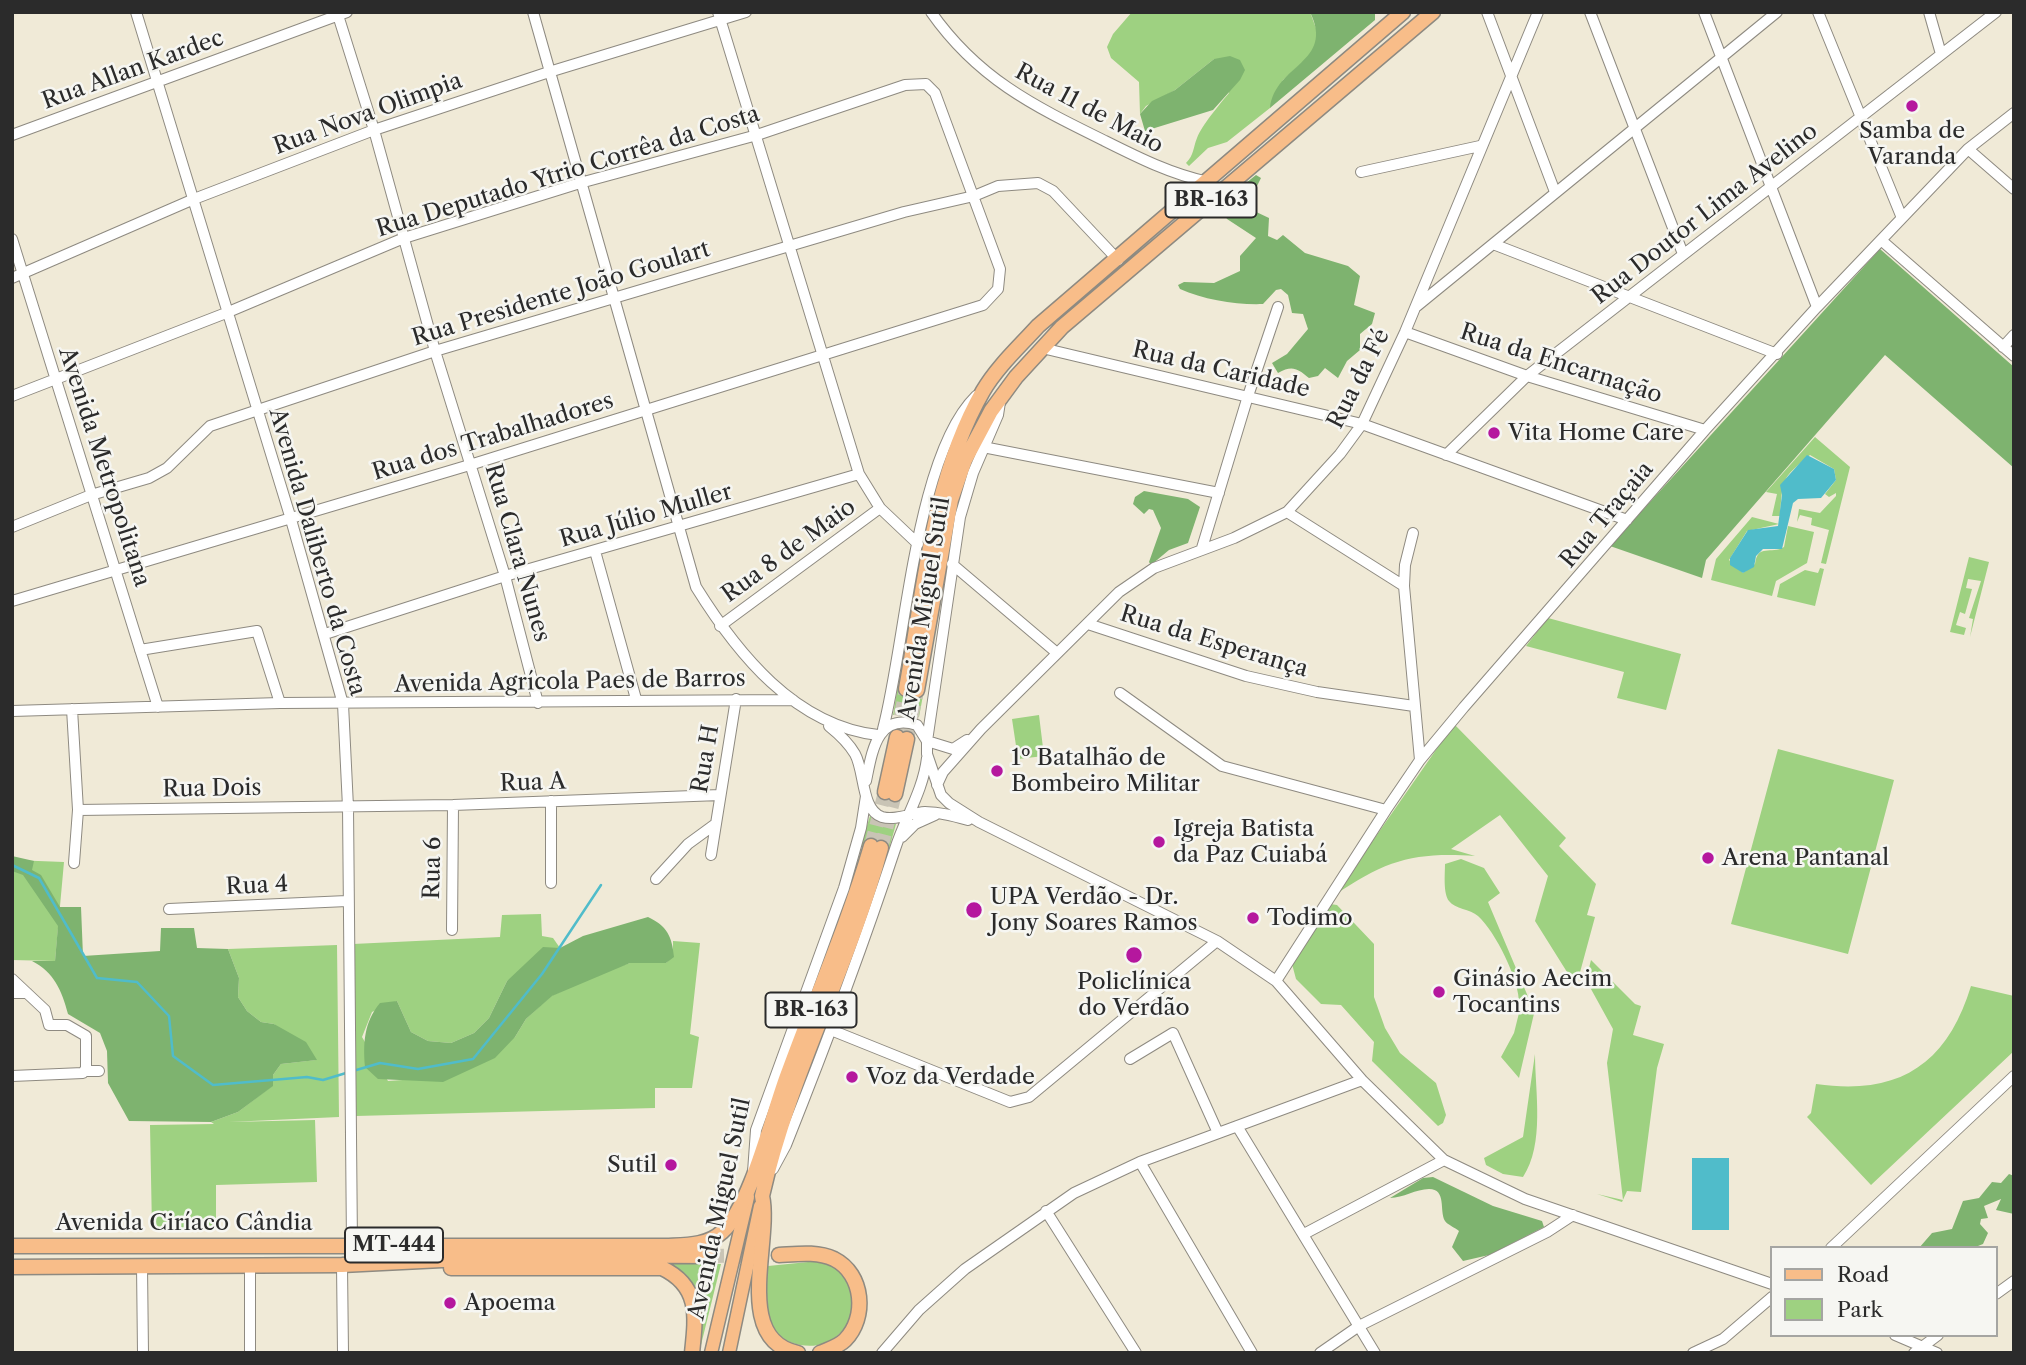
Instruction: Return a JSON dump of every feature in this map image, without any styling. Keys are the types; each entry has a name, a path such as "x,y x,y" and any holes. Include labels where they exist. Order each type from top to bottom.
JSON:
{"highway":[{"name":"Avenida Miguel Sutil","path":"982,392 1000,367 1038,326 1194,195 1403,12"},
{"name":"Avenida Miguel Sutil","path":"1000,398 1042,348 1433,12"},
{"name":"BR-163","path":"982,392 963,436 941,500 911,689 951,500 975,439 1000,398"},
{"path":"890,793 902,738"},
{"name":"BR-163","path":"758,1185 863,911 876,847"},
{"path":"758,1185 764,1216 761,1316 772,1339 781,1348 798,1353"},
{"name":"Avenida Ciríaco Cândia","path":"12,1246 698,1244 722,1232 758,1185"},
{"path":"362,1264 542,1255 709,1255"},
{"path":"779,1255 828,1257 844,1266 856,1283 860,1303 855,1325 840,1344 820,1353"},
{"name":"Avenida Ciríaco Cândia","path":"12,1267 362,1264"},
{"name":"MT-444","path":"362,1264 428,1269 662,1268 682,1281 694,1300 692,1353"}],"main road":[{"name":"Avenida Miguel Sutil","path":"711,1353 758,1185"},
{"name":"Avenida Miguel Sutil","path":"729,1353 758,1185"}],"street":[{"name":"Avenida Daliberto da Costa","path":"136,12 290,516 343,704 348,807 346,901 352,1245"},
{"path":"533,12 696,587 720,626 758,670 793,700 848,730 881,732 894,723 912,724 921,729 928,741 927,754 937,785 949,803 979,822 1217,942 1276,981 1362,1080 1444,1160 1525,1199 1770,1283"},
{"name":"Rua Nova Olimpia","path":"12,278 194,198 374,130 719,16 746,12"},
{"name":"Rua 11 de Maio","path":"931,12 961,51 999,84 1039,109 1175,175 1208,182"},
{"path":"1487,12 1555,192"},
{"name":"Rua da Fé","path":"937,785 943,772 981,729 1119,592 1154,568 1234,538 1287,512 1340,454 1362,424 1405,332 1480,146 1538,12"},
{"path":"1590,12 1683,254"},
{"path":"1704,12 1817,307"},
{"path":"1416,307 1777,12"},
{"path":"1818,12 1902,218"},
{"path":"1928,12 1941,54"},
{"name":"Rua Doutor Lima Avelino","path":"1446,455 1527,376 1996,12"},
{"name":"Rua Allan Kardec","path":"12,135 341,13"},
{"name":"Rua Clara Nunes","path":"341,13 435,351 473,464 505,576 538,703"},
{"path":"719,16 859,474 880,508 918,544"},
{"name":"Rua Deputado Ytrio Corrêa da Costa","path":"12,396 226,313 404,238 580,183 757,135 905,85 926,85 935,93 974,196"},
{"name":"Rua Traçaia","path":"1276,981 1420,760 1705,430 1817,307 1968,149 2014,113"},
{"path":"1361,172 1480,146"},
{"path":"1968,149 2014,189"},
{"name":"Rua 11 de Maio","path":"1175,175 1194,195"},
{"name":"Rua Presidente João Goulart","path":"12,527 91,495 149,478 167,468 210,426 256,410 435,351 904,212 974,196 998,186 1038,183 1053,191 1118,260"},
{"name":"Rua dos Trabalhadores","path":"12,601 290,516 473,464 983,305 998,289 1000,269 974,196"},
{"name":"Avenida Metropolitana","path":"12,239 159,707"},
{"path":"1881,240 2014,356"},
{"path":"1493,244 1628,299 1777,354"},
{"path":"1202,548 1278,307"},
{"name":"Rua da Encarnação","path":"1405,332 1527,376 1705,430"},
{"path":"2003,347 2014,335"},
{"name":"Rua da Caridade","path":"1042,348 1362,424 1627,520"},
{"name":"Avenida Miguel Sutil","path":"866,782 893,691 918,544 938,463 949,437 970,404 982,392"},
{"name":"Avenida Miguel Sutil","path":"928,741 960,517 983,447 998,415 1000,398"},
{"path":"983,447 1219,493"},
{"name":"Rua Júlio Muller","path":"324,635 505,576 859,474"},
{"name":"Rua 8 de Maio","path":"720,626 880,508"},
{"path":"1287,512 1404,586"},
{"path":"904,531 922,528"},
{"path":"1413,533 1405,565 1404,586 1420,760"},
{"path":"595,551 636,699"},
{"path":"952,564 1056,653"},
{"name":"Rua da Esperança","path":"1088,624 1246,676 1317,692 1414,706"},
{"path":"140,650 257,631 280,703"},
{"path":"1120,693 1222,766 1386,810"},
{"name":"Rua H","path":"711,855 736,699"},
{"name":"Avenida Agrícola Paes de Barros","path":"12,711 280,703 793,700"},
{"path":"72,709 78,810 74,863"},
{"path":"815,714 843,737 856,755 866,782 866,796 871,808 881,816 892,818 908,814 940,813 979,822"},
{"name":"Rua da Fé","path":"928,741 953,749 981,729"},
{"name":"Avenida Miguel Sutil","path":"758,1185 786,1145 866,939 897,843 921,788 927,754"},
{"name":"Rua A","path":"348,807 720,795"},
{"name":"Avenida Miguel Sutil","path":"758,1185 752,1149 756,1130 840,900 861,828 866,796"},
{"path":"551,801 551,883"},
{"name":"Rua 6","path":"452,930 453,805"},
{"name":"Rua Dois","path":"78,810 348,807"},
{"path":"897,843 915,824 940,813"},
{"name":"Rua H","path":"656,879 688,844 714,825"},
{"name":"Rua 4","path":"169,909 346,901"},
{"path":"831,1030 1010,1102 1030,1097 1217,942"},
{"path":"12,979 45,1010 49,1025 67,1025 86,1036 85,1071"},
{"path":"12,993 27,993"},
{"path":"1130,1059 1173,1033 1218,1133"},
{"path":"12,1076 99,1071"},
{"path":"1832,1246 2014,1076"},
{"path":"882,1353 919,1310 965,1269 1046,1211 1091,1184 1140,1162 1362,1080"},
{"path":"1237,1125 1375,1353"},
{"path":"1304,1234 1444,1160"},
{"path":"1140,1162 1252,1353"},
{"path":"1046,1211 1136,1353"},
{"path":"1320,1353 1359,1326 1546,1232 1573,1215"},
{"path":"342,1265 343,1353"},
{"path":"142,1266 143,1353"},
{"path":"250,1266 250,1353"},
{"path":"1998,1293 2014,1281"},
{"path":"1693,1353 1723,1339 1770,1299"},
{"path":"1898,1337 1918,1350 1937,1353"},
{"path":"1918,1350 1935,1337"}],"green space":[{"path":"1132,12 1310,12 1317,31 1316,46 1312,54 1283,80 1270,108 1227,142 1208,148 1189,166 1186,163 1199,133 1229,93 1214,59 1175,90 1146,106 1140,114 1139,82 1111,58 1107,47 1113,34"},
{"path":"1310,12 1375,12 1375,20 1270,108 1274,93 1310,53 1315,42 1316,29"},
{"path":"1230,56 1240,60 1245,70 1240,80 1213,110 1145,131 1140,114 1152,101 1175,90 1214,59"},
{"path":"1256,175 1261,178 1251,198 1252,210 1269,218 1268,236 1277,240 1283,235 1305,253 1348,266 1360,276 1354,305 1375,313 1372,324 1360,334 1360,350 1347,361 1338,378 1325,368 1318,376 1309,378 1294,369 1278,373 1272,363 1287,354 1308,329 1303,314 1292,313 1288,295 1281,289 1276,290 1263,304 1253,304 1210,299 1189,293 1178,285 1184,282 1214,283 1240,271 1240,256 1256,238 1227,219 1221,208 1226,199"},
{"path":"1880,249 2014,367 2014,468 1885,355 1706,560 1702,578 1610,546"},
{"path":"1815,437 1850,467 1826,564 1821,563 1829,530 1811,525 1812,518 1800,515 1797,522 1799,509 1820,513 1836,496 1836,493 1829,497 1825,494 1836,480 1834,469 1810,455 1800,463 1785,481 1780,516 1772,516 1777,494 1766,492"},
{"path":"1144,491 1188,499 1200,507 1188,543 1169,550 1151,565 1149,562 1161,528 1153,510 1149,509 1144,514 1133,504 1135,497"},
{"path":"1752,517 1779,524 1747,531 1729,560 1743,573 1755,564 1762,552 1784,547 1788,526 1814,532 1807,563 1776,581 1772,596 1711,580 1716,559"},
{"path":"1969,557 1989,562 1970,637 1973,619 1969,618 1981,581 1968,579 1966,588 1972,589 1965,614 1960,612 1956,625 1966,628 1964,635 1950,632"},
{"path":"1820,568 1824,569 1815,606 1777,597 1780,584 1805,570 1818,573"},
{"path":"1548,618 1681,654 1666,710 1617,698 1624,672 1526,646"},
{"path":"898,685 900,690 911,696 924,690 919,717 904,713 893,715"},
{"path":"1039,715 1044,756 1018,759 1012,719"},
{"path":"1454,724 1566,838 1559,846 1596,884 1587,915 1595,917 1579,976 1572,980 1535,921 1548,876 1500,815 1451,849 1475,856 1435,855 1401,861 1370,874 1335,895"},
{"path":"1778,749 1894,780 1848,954 1731,924"},
{"path":"870,816 880,822 896,824 887,856 876,842 867,842 860,848"},
{"path":"12,856 34,861 32,870 41,875 60,907 81,907 83,956 160,951 161,928 194,928 197,948 228,949 239,978 238,997 247,1011 261,1022 274,1024 306,1042 317,1060 281,1064 273,1075 273,1086 238,1112 211,1122 129,1121 108,1083 107,1051 100,1033 68,1014 56,983 40,965 32,961 55,961 58,926 23,875 12,871"},
{"path":"1461,859 1484,868 1500,893 1488,902 1529,999 1519,1004 1511,970 1492,933 1478,916 1455,906 1447,898 1445,864"},
{"path":"12,860 64,862 55,961 12,960"},
{"path":"1330,904 1337,905 1374,944 1374,997 1385,1028 1400,1053 1436,1083 1446,1115 1443,1123 1438,1126 1372,1061 1374,1042 1341,1005 1321,1004 1296,979 1292,964"},
{"path":"541,914 542,936 553,938 560,948 507,981 489,1018 474,1033 451,1043 428,1041 411,1032 397,1001 372,1012 362,1037 388,1081 417,1079 515,1037 526,1019 551,996 608,970 630,963 666,963 673,956 673,941 700,943 690,1034 699,1037 692,1088 655,1088 655,1108 356,1116 353,944 500,937 502,915"},
{"path":"648,917 667,932 674,957 666,963 630,963 552,996 526,1019 515,1037 495,1058 443,1082 378,1079 365,1067 366,1033 380,1003 397,1001 411,1032 428,1041 451,1043 474,1033 489,1018 507,981 543,947 560,948 583,936"},
{"path":"337,945 339,1117 229,1122 315,1120 317,1182 216,1185 216,1228 152,1229 150,1125 214,1124 211,1122 238,1112 272,1086 273,1075 281,1064 316,1060 274,1024 261,1022 247,1011 238,997 239,978 228,949"},
{"path":"1591,960 1635,1004 1641,1006 1633,1035 1664,1044 1657,1068 1641,1192 1627,1191 1623,1200 1607,1063 1613,1029 1586,980"},
{"path":"1971,986 2014,996 2014,1051 1871,1185 1807,1117 1811,1113 1816,1084 1871,1085 1895,1079 1915,1069 1933,1055 1948,1036 1961,1013"},
{"path":"1536,1005 1519,1078 1501,1057 1514,1033 1519,1013"},
{"path":"1535,1054 1537,1117 1530,1164 1523,1177 1503,1174 1486,1165 1484,1158 1523,1137"},
{"path":"2009,1174 2014,1176 2014,1214 1996,1210 2001,1199 1984,1206 1988,1218 1981,1219 1980,1224 1988,1233 1983,1244 1921,1246 1932,1233 1952,1229 1963,1201 1979,1198 1992,1182 2001,1183"},
{"path":"1433,1177 1493,1206 1542,1221 1544,1227 1489,1255 1463,1261 1452,1247 1459,1231 1445,1221 1440,1196 1435,1190 1424,1189 1390,1198 1423,1178"},
{"path":"818,1261 838,1270 849,1284 854,1300 851,1316 842,1331 829,1341 811,1346 790,1342 777,1333 767,1315 768,1266"},
{"path":"660,1262 721,1264 699,1353 701,1323 698,1298 686,1277"}],"water":[{"path":"1807,455 1834,469 1836,480 1821,498 1798,499 1793,503 1782,549 1763,549 1756,556 1754,567 1743,573 1730,565 1730,558 1748,530 1778,526 1782,495 1780,485"},
{"path":"1692,1158 1729,1158 1729,1230 1692,1230"}],"waterway":[{"path":"12,865 39,878 97,978 137,982 169,1016 173,1056 213,1085 307,1077 323,1080 346,1073"},
{"path":"353,1071 380,1063 418,1069 473,1059 542,974 601,885"}],"tunnel":[{"path":"897,737 906,689"},
{"path":"907,739 917,690"},
{"path":"871,846 885,792"},
{"path":"881,848 895,794"},
{"path":"710,1256 779,1255"}],"place":[{"name":"Samba de Varanda","path":"1912,106"},
{"name":"Vita Home Care","path":"1494,433"},
{"name":"1º Batalhão de Bombeiro Militar","path":"997,771"},
{"name":"Igreja Batista da Paz Cuiabá","path":"1159,842"},
{"name":"Arena Pantanal","path":"1708,858"},
{"name":"UPA Verdão - Dr. Jony Soares Ramos","path":"974,910"},
{"name":"Todimo","path":"1253,918"},
{"name":"Policlínica do Verdão","path":"1134,955"},
{"name":"Ginásio Aecim Tocantins","path":"1439,992"},
{"name":"Voz da Verdade","path":"852,1077"},
{"name":"Sutil","path":"671,1165"},
{"name":"Apoema","path":"450,1303"}]}
